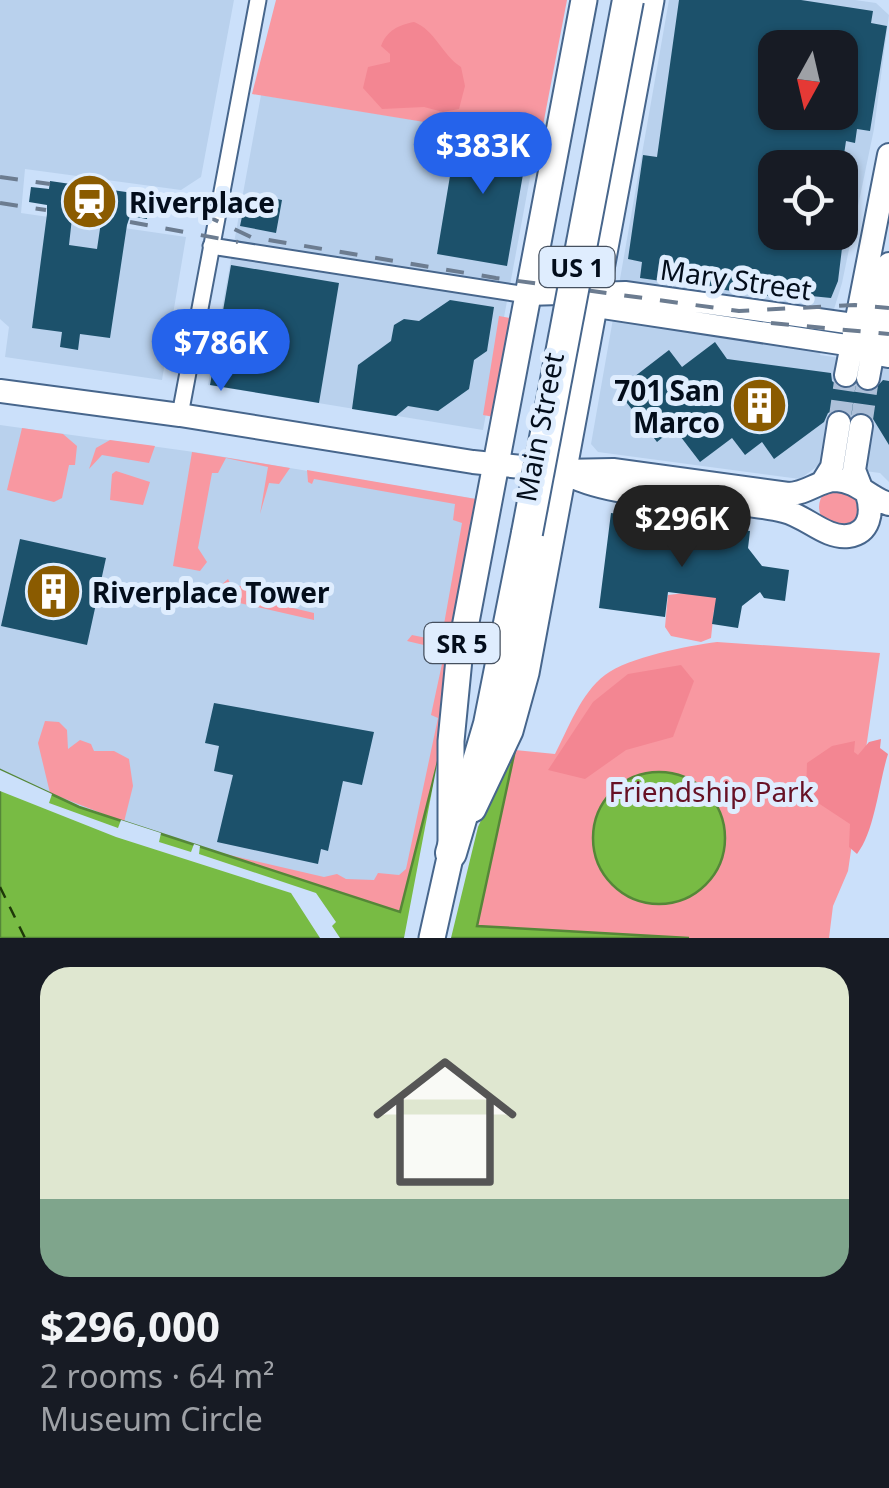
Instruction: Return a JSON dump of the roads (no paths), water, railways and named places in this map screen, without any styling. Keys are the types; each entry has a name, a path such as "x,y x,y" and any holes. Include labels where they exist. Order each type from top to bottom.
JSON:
{"highway":[{"name":"US 1","path":"451,853 479,733 517,532 608,0"},
{"name":"US 1","path":"517,532 644,3"}],"main road":[{"name":"Main Street","path":"479,733 460,650 585,0"},
{"name":"Main Street","path":"479,733 528,664 626,134 644,3"},
{"path":"561,122 626,134"},
{"path":"868,348 889,154"},
{"path":"868,348 889,264"},
{"path":"0,391 561,471 613,470 788,494 841,481 889,504"},
{"path":"814,522 812,505 850,424 854,470 870,511 863,530"},
{"path":"561,471 601,485 776,509 814,522 837,536 889,526"},
{"name":"US 1","path":"432,938 451,853"}],"street":[{"path":"180,414 258,0"},
{"name":"Mary Street","path":"211,246 527,294 594,298 868,348"}],"tunnel":[{"path":"839,423 846,375"},
{"path":"861,426 868,378"}],"railway":[{"path":"0,177 50,184"},
{"path":"133,196 179,203 251,237 496,278 739,311 855,305 889,308"},
{"path":"0,203 46,210"},
{"path":"130,222 238,242"},
{"path":"771,323 889,334"}],"place":[{"name":"Riverplace","path":"90,202"},
{"name":"701 San Marco","path":"759,406"},
{"name":"Riverplace Tower","path":"53,592"}],"park label":[{"name":"Friendship Park","path":"711,791"}]}
